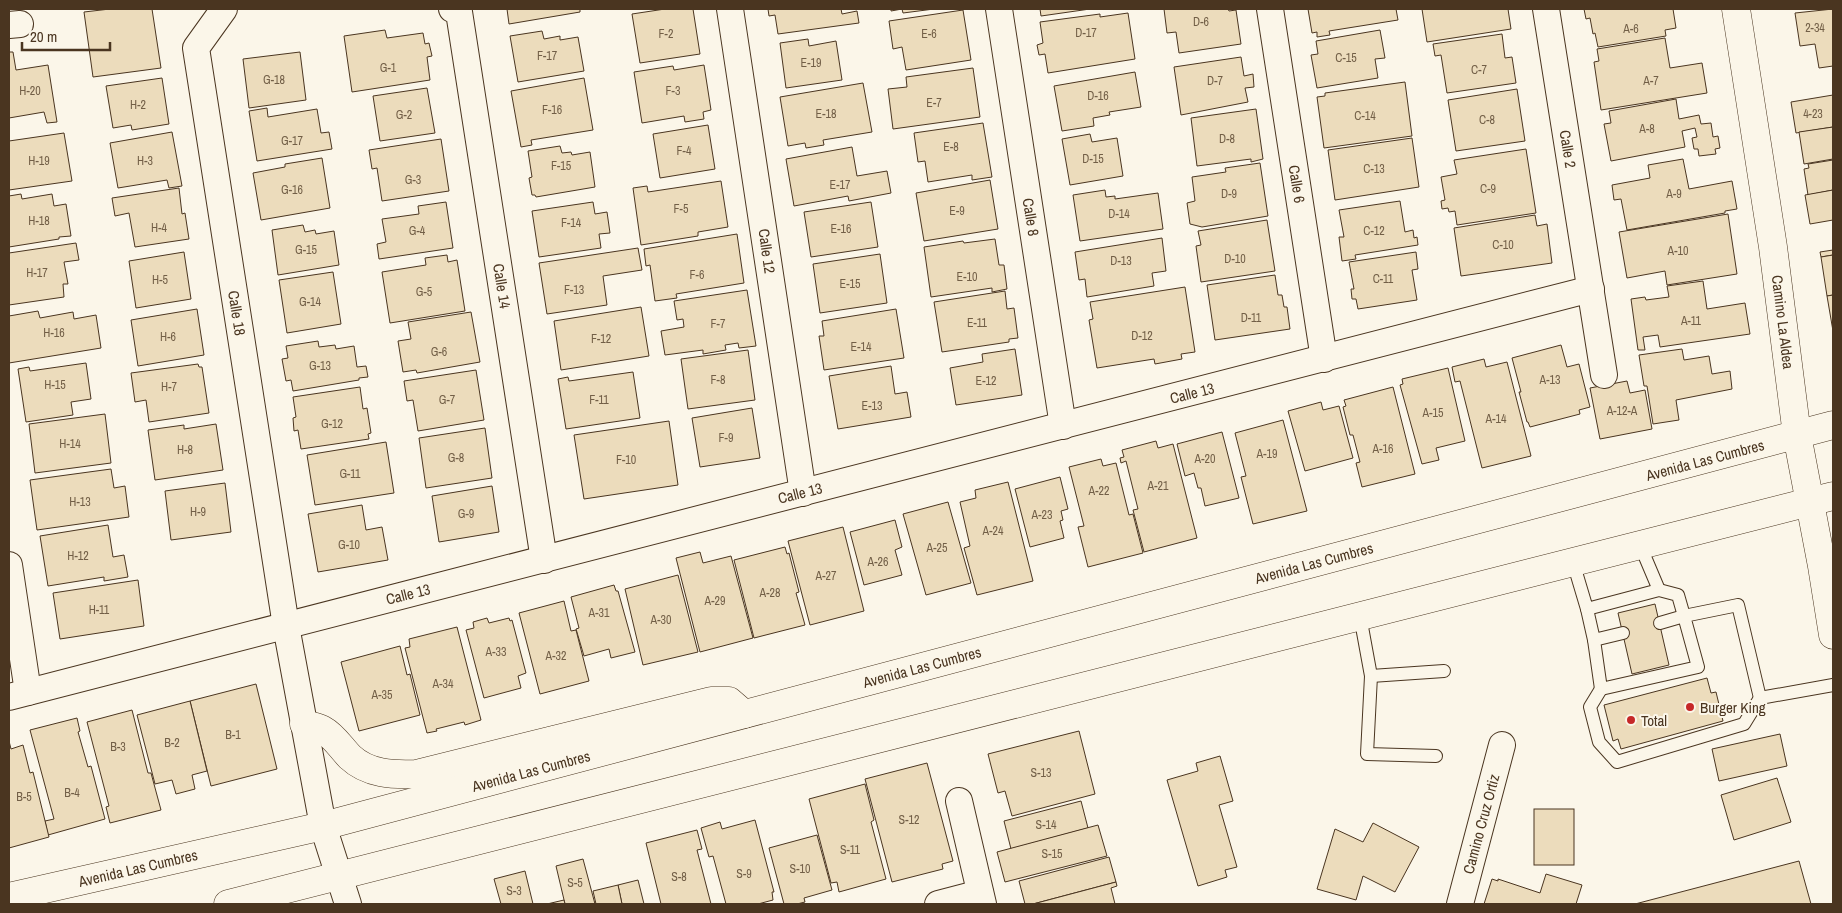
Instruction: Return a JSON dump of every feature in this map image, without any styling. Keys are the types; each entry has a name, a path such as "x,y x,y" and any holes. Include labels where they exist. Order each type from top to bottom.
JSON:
{"main road":[{"name":"Camino La Aldea","path":"1736,9 1773,248 1797,435 1822,498 1833,635"},
{"name":"Avenida Las Cumbres","path":"9,897 323,826 1833,425"},
{"path":"228,904 1822,498"},
{"path":"304,724 322,729 351,758 367,769 395,775 416,774 711,701 729,701 744,714"}],"street":[{"name":"Calle 18","path":"224,9 196,48 286,626 323,826 348,904"},
{"name":"Calle 12","path":"730,9 803,492"},
{"name":"Calle 8","path":"999,9 1063,426"},
{"name":"Calle 6","path":"1270,9 1324,359"},
{"name":"Calle 2","path":"1546,9 1604,375"},
{"name":"Calle 14","path":"456,11 544,560"},
{"name":"Calle 13","path":"18,694 1591,289"},
{"path":"9,565 18,694"},
{"name":"Camino Cruz Ortiz","path":"1460,904 1502,744"},
{"path":"938,904 982,899 959,801"}],"lane":[{"path":"1640,545 1659,590"},
{"path":"1573,562 1587,609 1602,689"},
{"path":"1587,609 1659,590 1678,595 1684,616 1698,666 1602,689 1590,707 1599,742 1618,762 1744,724 1760,698 1738,605 1684,616 1660,623"},
{"path":"1360,616 1371,676 1367,754 1436,756"},
{"path":"1594,640 1623,633"},
{"path":"1371,676 1444,671"},
{"path":"1760,698 1833,684"}],"building":[{"path":"110,9 152,9 161,68 93,77 84,12"},
{"path":"507,9 580,9 580,12 509,24"},
{"path":"665,9 693,9 700,54 640,63 632,14"},
{"path":"768,9 841,9 842,14 857,11 859,23 778,34 775,15 769,16"},
{"path":"902,9 934,9 903,13"},
{"path":"1040,9 1090,9 1041,16"},
{"path":"1164,9 1236,10 1241,44 1179,53 1176,32 1167,33"},
{"path":"1308,9 1396,9 1398,20 1329,31 1330,35 1317,37 1317,32 1312,33"},
{"path":"1422,9 1508,9 1511,29 1427,42"},
{"path":"1584,9 1673,9 1676,28 1665,30 1666,36 1598,47 1590,18 1586,19"},
{"path":"1833,9 1833,66 1819,68 1815,44 1800,46 1795,13"},
{"path":"963,10 971,60 906,70 902,47 893,49 889,21"},
{"path":"1128,13 1135,59 1048,73 1045,54 1039,55 1037,45 1043,43 1040,22 1100,14 1100,17"},
{"path":"385,30 387,38 423,33 425,44 429,43 432,56 427,57 430,80 352,92 344,36"},
{"path":"1380,30 1385,58 1375,59 1378,78 1317,88 1311,55 1318,54 1316,41"},
{"path":"542,31 544,39 560,36 560,40 578,37 584,71 518,82 510,36"},
{"path":"1502,34 1505,58 1512,57 1516,83 1447,93 1441,55 1435,56 1433,44"},
{"path":"1665,38 1670,68 1702,63 1707,93 1601,110 1594,62 1599,61 1597,49"},
{"path":"808,39 809,46 836,41 842,80 786,88 780,43"},
{"path":"9,52 13,52 16,70 48,65 57,122 47,123 44,112 9,118"},
{"path":"300,52 306,100 249,108 243,59"},
{"path":"1241,57 1244,76 1253,74 1254,87 1245,88 1248,102 1181,115 1174,67"},
{"path":"704,65 711,110 703,112 704,119 685,122 684,116 642,123 634,72 673,66 674,70"},
{"path":"973,68 980,117 893,129 888,89 907,87 906,77"},
{"path":"1135,72 1141,107 1109,112 1110,115 1093,118 1094,126 1062,131 1054,86"},
{"path":"162,78 169,124 132,130 131,125 113,128 106,86"},
{"path":"584,78 593,130 531,140 532,145 521,147 511,91"},
{"path":"1405,82 1412,136 1324,148 1317,97 1325,96 1325,93"},
{"path":"863,83 872,132 823,140 824,145 806,148 805,143 788,146 780,97"},
{"path":"427,88 435,133 380,141 373,96"},
{"path":"1517,89 1525,141 1456,151 1448,100"},
{"path":"1833,95 1833,127 1796,133 1791,102"},
{"path":"1676,99 1679,119 1699,115 1701,124 1711,123 1713,137 1718,136 1720,148 1715,149 1716,154 1699,156 1698,149 1694,149 1692,138 1697,137 1695,128 1682,131 1685,147 1611,161 1604,124 1611,123 1609,111"},
{"path":"267,108 268,117 317,109 321,133 329,132 332,149 257,161 249,111"},
{"path":"1256,109 1263,159 1251,162 1251,159 1197,166 1191,118"},
{"path":"983,123 992,177 972,180 972,175 928,182 925,161 918,162 914,133"},
{"path":"708,125 715,169 660,178 653,134"},
{"path":"1833,127 1833,159 1804,164 1799,132"},
{"path":"172,132 182,186 169,188 167,180 118,188 110,143"},
{"path":"64,133 72,181 9,190 9,141"},
{"path":"1090,134 1092,142 1117,138 1123,176 1070,185 1062,139"},
{"path":"1412,138 1419,187 1335,200 1328,150"},
{"path":"441,139 449,191 382,201 377,168 372,169 369,150"},
{"path":"560,146 562,153 571,152 572,155 590,152 595,187 536,197 532,195 529,178 532,177 528,151"},
{"path":"852,147 857,176 887,171 891,193 849,201 848,196 794,206 786,159"},
{"path":"1526,149 1536,213 1457,225 1455,211 1449,212 1448,208 1442,209 1441,201 1445,200 1441,177 1457,174 1454,160"},
{"path":"322,158 330,208 261,220 253,173 285,167 285,164"},
{"path":"1683,159 1689,189 1732,181 1737,209 1725,211 1725,213 1627,230 1621,199 1614,200 1612,185 1650,178 1648,165"},
{"path":"1833,160 1833,190 1808,195 1804,169 1809,168 1808,164"},
{"path":"1260,163 1268,216 1202,227 1190,224 1187,203 1195,201 1192,177 1226,172 1225,168"},
{"path":"990,180 998,229 924,241 916,193"},
{"path":"721,181 728,227 698,232 698,236 641,245 633,188 647,186 648,192"},
{"path":"179,188 182,214 185,213 189,239 135,247 129,213 115,216 112,198"},
{"path":"1105,190 1106,197 1115,196 1115,199 1158,193 1163,229 1080,241 1073,195"},
{"path":"1833,190 1833,220 1810,224 1805,195"},
{"path":"21,194 22,199 52,194 54,206 66,204 71,236 9,247 9,196"},
{"path":"1400,201 1405,232 1413,230 1414,238 1417,237 1418,245 1355,255 1356,259 1342,261 1339,237 1344,237 1339,210"},
{"path":"446,202 453,248 379,259 377,244 386,242 382,219 419,214 418,206"},
{"path":"593,202 595,214 607,212 610,233 599,234 601,248 539,257 532,211"},
{"path":"871,202 878,247 811,257 804,212"},
{"path":"1728,214 1737,274 1667,285 1665,271 1627,278 1619,232"},
{"path":"1535,215 1537,226 1547,224 1552,263 1461,276 1454,228"},
{"path":"1267,220 1275,271 1201,282 1196,246 1201,245 1198,231"},
{"path":"303,225 305,232 315,230 316,234 334,231 339,265 278,275 272,230"},
{"path":"737,234 744,283 676,294 677,298 655,301 650,265 646,266 644,249"},
{"path":"1162,238 1166,271 1152,273 1154,286 1087,297 1085,279 1079,280 1075,252"},
{"path":"995,239 999,265 1004,265 1007,289 992,292 992,288 931,297 924,247 963,241 964,243"},
{"path":"76,243 79,260 64,262 68,284 63,284 64,297 9,305 9,253"},
{"path":"638,248 642,270 603,276 607,305 547,314 539,263"},
{"path":"1833,250 1833,255 1821,257 1820,252"},
{"path":"184,252 191,299 136,308 129,261"},
{"path":"1416,252 1418,269 1412,270 1417,300 1358,309 1356,299 1352,299 1351,289 1354,289 1349,262"},
{"path":"880,254 887,303 820,313 813,264"},
{"path":"447,255 448,262 457,260 465,311 390,323 382,272 426,265 425,258"},
{"path":"1833,255 1833,295 1827,296 1821,257"},
{"path":"333,272 341,324 287,333 279,280"},
{"path":"1275,275 1278,295 1282,295 1284,307 1287,307 1290,329 1215,340 1207,285"},
{"path":"1703,281 1707,309 1745,303 1750,334 1660,347 1658,335 1643,337 1645,350 1638,350 1631,299 1645,297 1646,300 1669,297 1667,286"},
{"path":"1185,287 1195,352 1181,354 1182,359 1155,364 1154,359 1097,368 1089,320 1093,319 1090,302"},
{"path":"747,290 756,346 739,348 738,343 725,345 726,350 703,354 703,350 665,355 661,331 684,327 683,319 677,320 674,301"},
{"path":"1005,291 1007,309 1014,308 1018,338 1009,339 1009,342 942,352 934,302"},
{"path":"1833,295 1833,331 1827,296"},
{"path":"641,307 649,356 561,370 554,321"},
{"path":"197,309 204,355 138,366 131,320"},
{"path":"896,309 904,358 824,370 819,336 824,336 822,321"},
{"path":"38,311 40,318 73,312 74,319 96,315 101,348 9,363 9,316"},
{"path":"471,312 480,362 417,373 416,370 403,372 398,341 411,339 408,322"},
{"path":"318,341 319,347 335,345 336,349 354,346 357,367 366,366 368,377 293,391 291,380 286,381 282,359 288,358 286,346"},
{"path":"1561,345 1567,367 1579,364 1590,407 1579,410 1580,414 1530,427 1519,392 1521,392 1512,358"},
{"path":"1015,349 1022,395 956,405 950,368 983,362 982,354"},
{"path":"1682,349 1684,360 1709,356 1712,374 1730,371 1732,389 1676,400 1679,420 1653,424 1647,386 1644,386 1639,355"},
{"path":"748,350 755,400 688,409 681,359"},
{"path":"1484,359 1486,367 1507,362 1531,456 1482,468 1460,381 1455,382 1452,367"},
{"path":"86,363 91,399 71,402 73,415 26,422 18,369 29,367 30,371"},
{"path":"198,364 199,367 202,367 209,413 149,422 146,400 135,402 131,373"},
{"path":"891,366 895,394 907,392 911,417 838,429 829,376"},
{"path":"1448,368 1465,441 1436,448 1439,460 1422,464 1400,385 1403,384 1402,379"},
{"path":"476,370 484,420 418,431 413,400 407,401 404,381"},
{"path":"633,372 640,418 566,429 558,379 568,377 569,381"},
{"path":"1627,381 1630,393 1645,390 1652,429 1600,439 1590,388"},
{"path":"360,387 363,409 367,408 371,433 368,434 369,439 301,449 298,430 294,431 293,418 296,417 293,397"},
{"path":"1393,387 1415,474 1362,487 1356,463 1360,462 1353,435 1350,435 1343,407 1346,406 1344,400"},
{"path":"1321,402 1323,410 1339,406 1353,458 1305,471 1288,411"},
{"path":"752,408 760,458 700,467 692,418"},
{"path":"105,414 111,463 35,473 29,424"},
{"path":"1283,420 1307,511 1253,524 1241,477 1246,476 1235,433"},
{"path":"669,421 678,485 584,499 574,435"},
{"path":"216,424 223,470 155,480 148,430 184,425 184,429"},
{"path":"485,428 492,478 426,488 419,438"},
{"path":"1222,432 1239,498 1205,506 1201,488 1198,488 1194,473 1185,476 1177,444"},
{"path":"1156,441 1158,448 1173,444 1197,538 1144,552 1133,510 1138,509 1126,461 1121,463 1120,458 1124,457 1122,450"},
{"path":"386,442 394,493 315,505 307,455"},
{"path":"1101,459 1103,466 1116,463 1129,515 1133,514 1143,553 1088,567 1078,527 1084,526 1069,467"},
{"path":"111,469 114,488 125,486 129,517 37,530 30,480"},
{"path":"1060,477 1068,509 1061,511 1063,520 1060,521 1064,538 1030,547 1015,489"},
{"path":"1008,482 1033,581 977,595 964,548 970,546 960,502 976,498 975,490"},
{"path":"225,483 231,532 171,540 165,491"},
{"path":"492,486 499,532 439,542 432,496"},
{"path":"948,502 971,583 926,595 903,514"},
{"path":"362,505 366,530 382,527 388,560 318,572 308,514"},
{"path":"895,520 902,547 895,550 902,575 864,585 850,532"},
{"path":"108,525 113,557 124,555 128,577 104,581 104,577 48,586 40,536"},
{"path":"843,527 864,611 810,625 788,541"},
{"path":"785,547 787,554 789,553 799,592 796,593 805,625 754,638 734,560"},
{"path":"700,552 703,563 731,556 753,638 700,652 676,558"},
{"path":"678,575 698,652 643,665 625,589"},
{"path":"138,580 144,626 60,639 53,593"},
{"path":"614,585 616,591 618,591 635,652 611,658 609,649 584,656 576,629 579,628 571,597"},
{"path":"564,601 571,631 576,630 589,681 540,694 519,613"},
{"path":"1655,604 1669,665 1632,674 1618,613"},
{"path":"487,618 489,623 509,618 510,621 512,620 526,673 518,676 521,688 484,698 466,630 474,628 473,622"},
{"path":"457,627 481,720 465,725 464,722 427,733 405,648 410,647 409,639"},
{"path":"400,646 407,675 410,674 420,715 359,731 341,662"},
{"path":"1707,678 1711,693 1716,692 1723,721 1621,749 1618,739 1613,741 1604,705"},
{"path":"256,684 277,769 211,786 190,701"},
{"path":"190,701 207,771 192,775 195,789 176,794 172,780 155,784 137,715"},
{"path":"132,710 148,773 151,773 161,810 110,823 106,807 109,806 87,722"},
{"path":"77,718 80,731 78,732 88,767 91,766 105,819 48,835 45,821 54,819 30,730"},
{"path":"1079,731 1095,794 1012,816 1005,791 998,793 988,754"},
{"path":"1780,734 1787,766 1719,781 1712,749"},
{"path":"9,741 11,749 23,745 30,773 33,772 49,837 9,848"},
{"path":"1220,756 1233,801 1219,805 1237,867 1225,870 1227,877 1198,886 1167,780 1198,771 1196,763"},
{"path":"927,763 953,861 942,864 943,869 892,882 865,779"},
{"path":"1777,778 1791,822 1734,840 1721,795"},
{"path":"865,784 874,820 871,822 886,879 839,892 837,882 831,883 809,799"},
{"path":"1081,801 1088,828 1011,849 1004,821"},
{"path":"1534,809 1574,809 1574,865 1534,865"},
{"path":"755,820 774,892 772,892 773,900 758,904 726,904 713,856 709,857 701,828 720,822 722,829"},
{"path":"1373,823 1419,847 1395,892 1363,876 1356,900 1317,889 1335,829 1363,842"},
{"path":"1098,825 1107,856 1005,882 997,852"},
{"path":"697,830 702,849 697,850 711,904 661,904 646,843"},
{"path":"817,835 832,890 804,898 805,902 784,904 769,848"},
{"path":"1109,857 1116,882 1033,904 1025,904 1019,881"},
{"path":"583,859 595,904 565,904 556,866"},
{"path":"1799,861 1811,904 1635,904"},
{"path":"525,871 533,904 501,904 494,879"},
{"path":"1546,874 1582,885 1576,904 1484,904 1492,879 1498,881 1498,879 1540,893"},
{"path":"638,880 644,904 622,904 618,885"},
{"path":"1116,882 1117,886 1111,888 1115,904 1033,904"},
{"path":"618,885 622,904 596,904 593,891"},
{"path":"564,900 565,904 547,904"}],"place":[{"name":"Burger King","path":"1690,707"},
{"name":"Total","path":"1631,720"}]}
